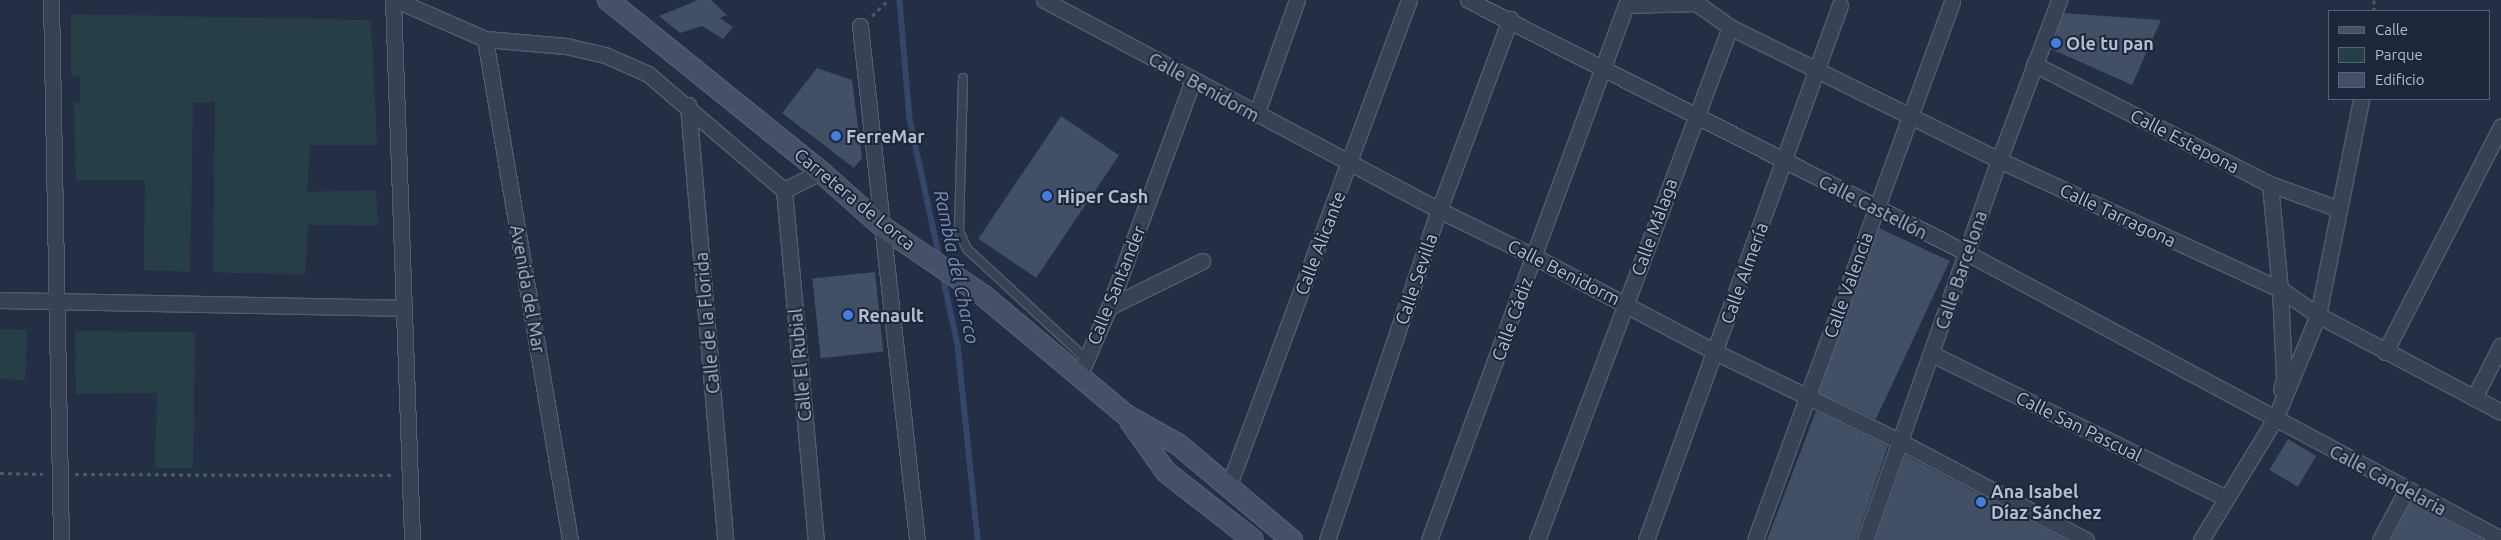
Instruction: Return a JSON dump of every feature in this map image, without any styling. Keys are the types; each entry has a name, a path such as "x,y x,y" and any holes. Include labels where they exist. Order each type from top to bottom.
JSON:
{"main road":[{"name":"Carretera de Lorca","path":"608,0 821,172 890,232 984,296 1082,368 1126,415 1166,472 1253,540"},
{"name":"Carretera de Lorca","path":"1126,415 1178,446 1229,485 1292,540"}],"street":[{"path":"50,0 61,540"},
{"path":"412,540 394,0 485,39 566,46 605,55 648,74 688,105 784,190 821,172"},
{"name":"Calle Benidorm","path":"1044,0 1256,115 1439,210 1535,256 1715,352 1901,442 2086,540"},
{"path":"1256,115 1296,0"},
{"name":"Calle Alicante","path":"1229,485 1409,0"},
{"name":"Calle Castellón","path":"1468,0 1510,19 1694,118 1875,210 1967,253 2275,419"},
{"name":"Calle Barcelona","path":"1865,540 1999,160 2059,0"},
{"name":"Calle Valencia","path":"1755,540 1952,2"},
{"name":"Calle Cádiz","path":"1430,540 1604,70 1626,5 1696,4 1730,26"},
{"name":"Calle Almería","path":"1646,540 1785,163 1840,5"},
{"name":"Calle Sevilla","path":"1327,540 1439,210 1510,19"},
{"path":"860,26 890,232 917,540"},
{"name":"Calle Tarragona","path":"1730,26 1999,160 2280,289 2318,315 2384,352 2501,412"},
{"name":"Calle Málaga","path":"1537,540 1730,26"},
{"name":"Avenida del Mar","path":"485,39 570,540"},
{"name":"Calle Estepona","path":"2034,64 2270,184 2339,209"},
{"name":"Calle Santander","path":"1082,368 1109,307 1193,80"},
{"path":"2201,540 2275,419 2318,315 2361,100"},
{"name":"Calle de la Florida","path":"688,105 725,540"},
{"path":"2384,352 2501,126"},
{"path":"2270,184 2280,289 2284,378 2275,419"},
{"name":"Calle El Rubial","path":"784,190 816,540"},
{"path":"1109,307 1202,261"},
{"path":"0,300 403,308"},
{"path":"2474,398 2501,345"},
{"name":"Calle San Pascual","path":"1932,354 2226,498"},
{"name":"Calle Candelaria","path":"2275,419 2406,491 2501,539"},
{"path":"2380,540 2406,491"}],"lane":[{"path":"963,78 959,231 967,249 1082,368"}],"path":[{"path":"860,26 887,4 888,0"},
{"path":"0,474 409,476"}],"green space":[{"path":"71,14 371,20 377,145 310,145 307,192 376,190 378,226 308,225 305,275 213,272 215,102 193,103 190,272 144,270 145,180 76,180 74,103 80,103 80,77 71,76"},
{"path":"0,329 27,330 25,380 0,379"},
{"path":"75,331 195,332 193,468 155,468 157,393 76,394"}],"building":[{"path":"698,0 711,0 727,15 720,18 733,27 723,39 702,26 680,33 659,16"},
{"path":"2064,13 2161,20 2132,85 2051,49"},
{"name":"FerreMar","path":"817,68 852,80 862,158 854,168 782,113"},
{"name":"Hiper Cash","path":"1061,116 1119,155 1036,278 978,239"},
{"path":"1879,228 1950,261 1876,420 1805,387"},
{"name":"Renault","path":"875,272 883,352 821,358 812,279"},
{"path":"1816,411 1888,446 1856,540 1767,540"},
{"path":"2288,439 2316,456 2298,487 2269,470"},
{"path":"1905,455 2066,540 1875,540"},
{"path":"2411,501 2483,540 2391,540"}],"waterway":[{"name":"Rambla del Charco","path":"900,0 910,119 940,259"},
{"name":"Rambla del Charco","path":"943,276 958,345 978,540"}],"place":[{"name":"Ole tu pan","path":"2056,43"},
{"name":"FerreMar","path":"836,136"},
{"name":"Hiper Cash","path":"1047,196"},
{"name":"Renault","path":"848,315"},
{"name":"Ana Isabel Díaz Sánchez","path":"1981,502"}]}
